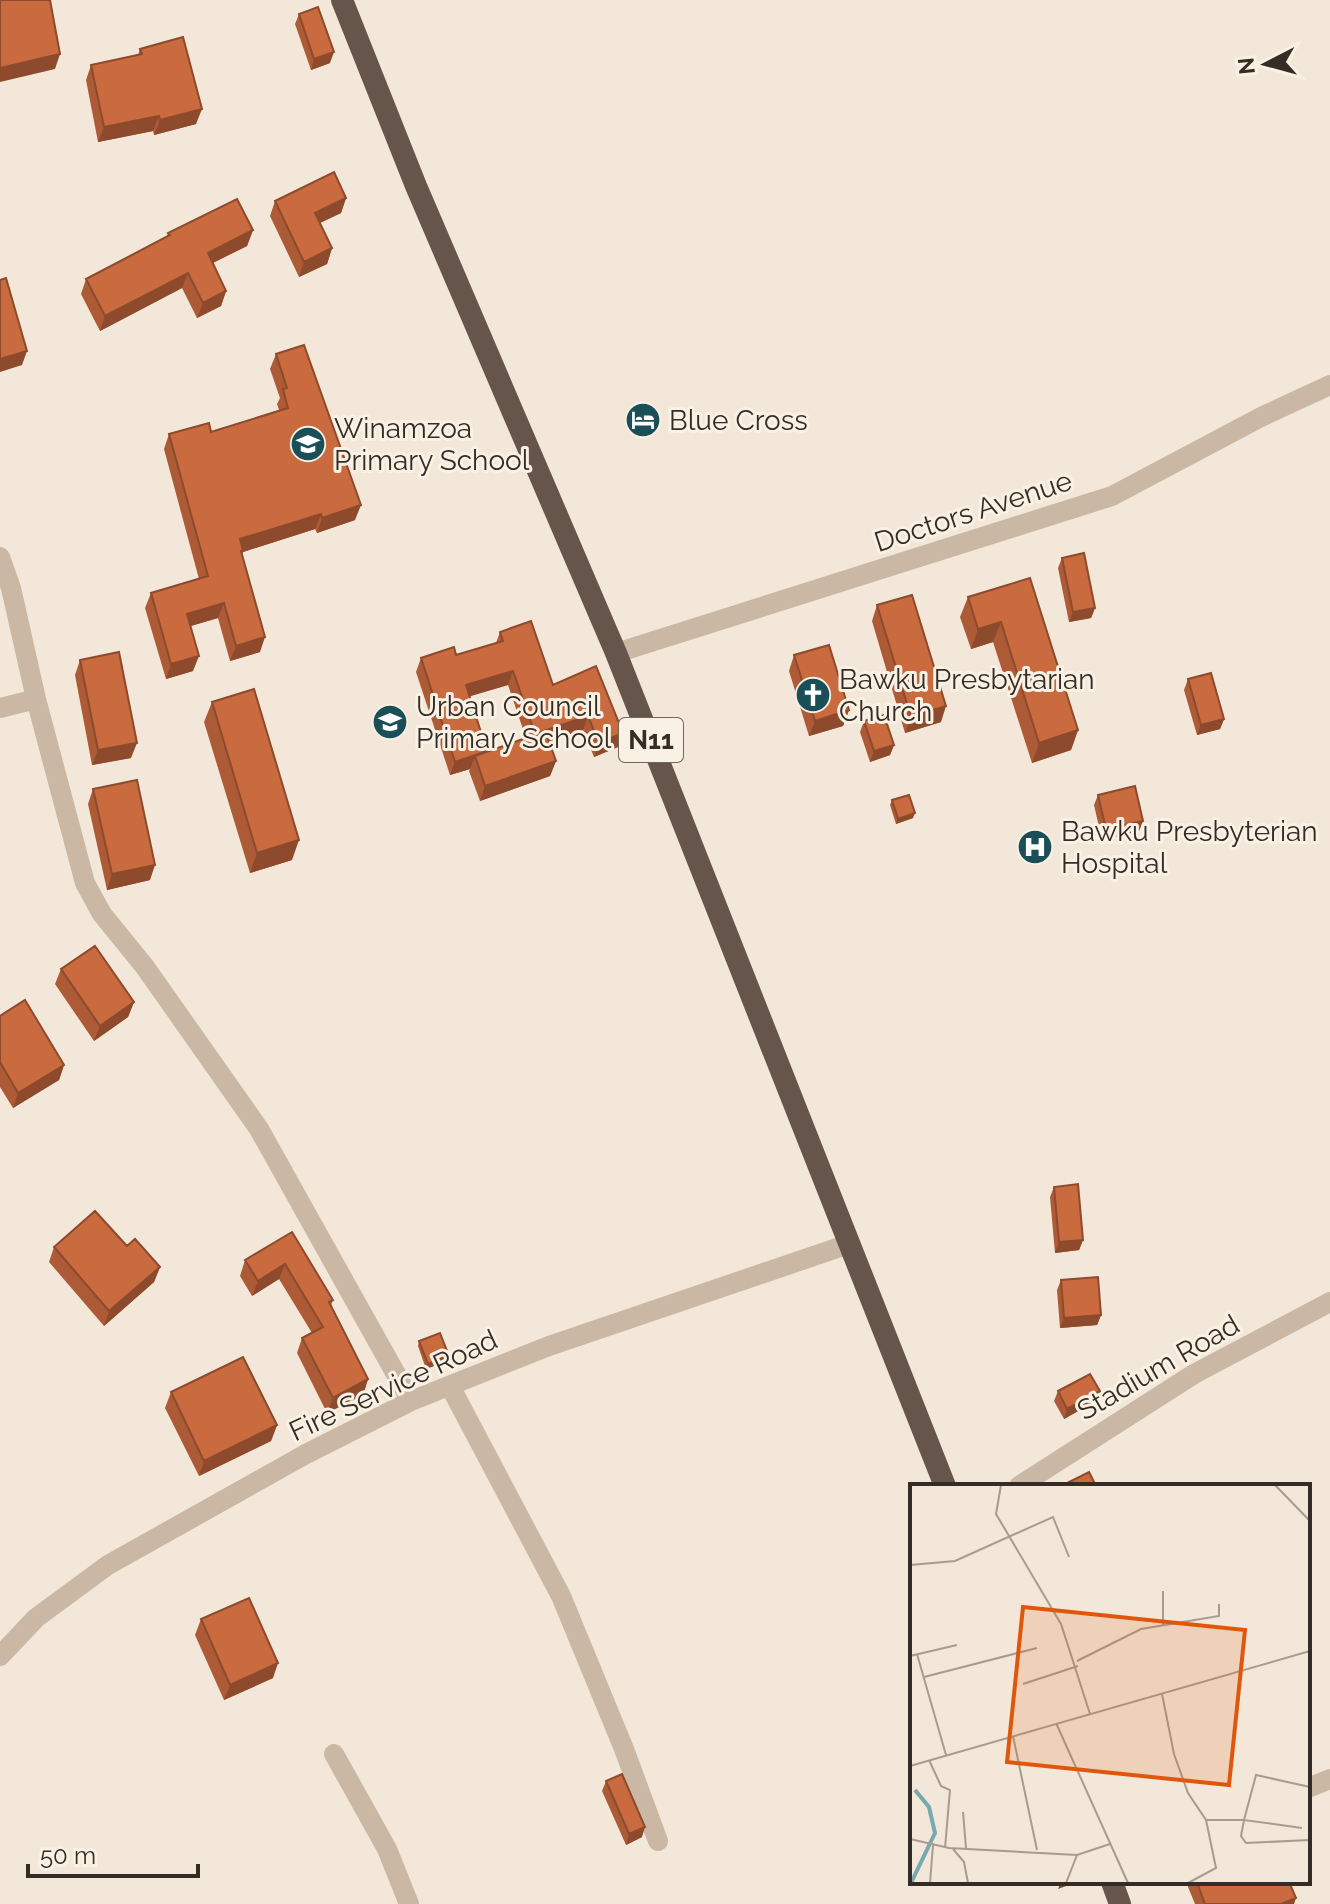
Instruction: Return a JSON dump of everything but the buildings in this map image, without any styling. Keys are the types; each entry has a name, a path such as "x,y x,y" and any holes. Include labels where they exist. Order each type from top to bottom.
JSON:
{"highway":[{"name":"N11","path":"342,0 416,186 616,653 944,1484"},
{"path":"1113,1884 1120,1904"}],"street":[{"name":"Doctors Avenue","path":"616,653 1112,496 1261,417 1330,385"},
{"path":"0,557 11,588 36,699 85,883 259,1129 411,1401"},
{"path":"0,708 36,699"},
{"name":"Fire Service Road","path":"0,1656 36,1618 108,1565 306,1454 411,1401 549,1346 849,1244"},
{"name":"Stadium Road","path":"1022,1484 1194,1374 1330,1302"},
{"path":"450,1386 561,1596 658,1841"},
{"path":"334,1754 387,1849 409,1904"},
{"path":"1310,1787 1330,1779"}],"place":[{"name":"Blue Cross","path":"643,420"},
{"name":"Winamzoa Primary School","path":"308,444"},
{"name":"Bawku Presbytarian Church","path":"813,695"},
{"name":"Urban Council Primary School","path":"390,722"},
{"name":"Bawku Presbyterian Hospital","path":"1035,847"}]}
